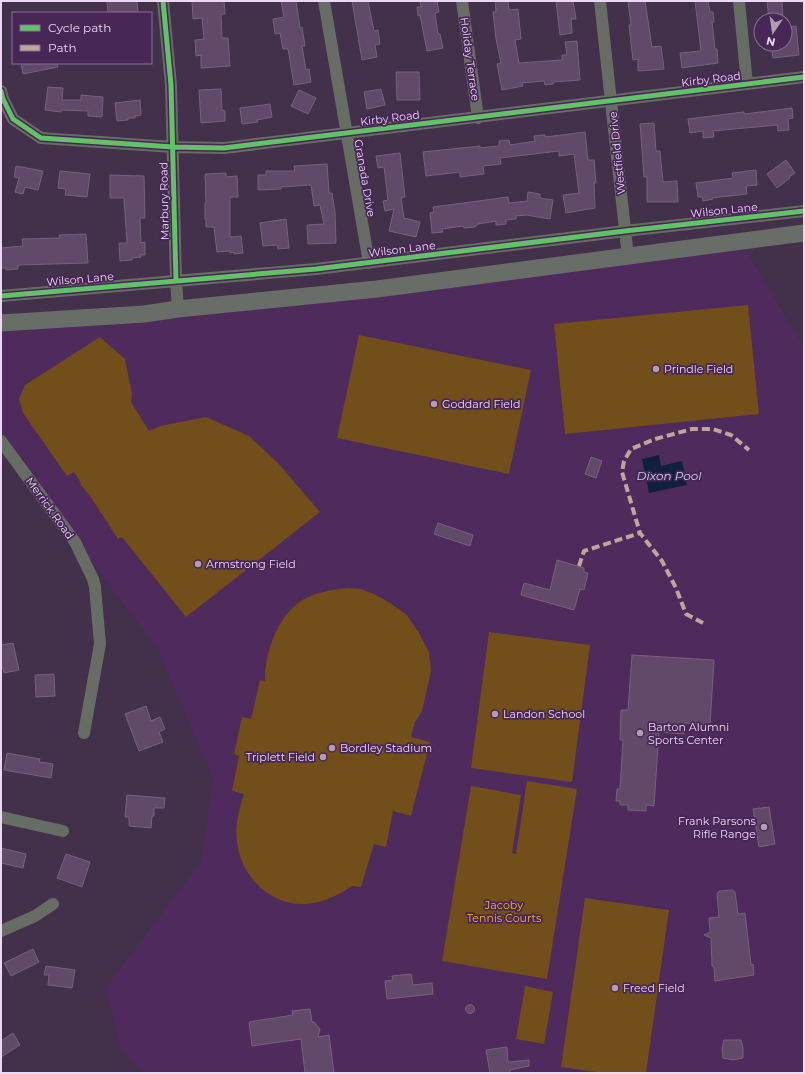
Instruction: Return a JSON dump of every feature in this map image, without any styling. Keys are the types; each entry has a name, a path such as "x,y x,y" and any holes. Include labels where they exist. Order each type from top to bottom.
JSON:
{"main road":[{"path":"1,323 144,314 178,309 377,289 804,234"}],"street":[{"name":"Marbury Road","path":"163,1 171,85 178,309"},
{"name":"Granada Drive","path":"324,1 370,263"},
{"name":"Holiday Terrace","path":"462,1 478,118"},
{"name":"Westfield Drive","path":"600,1 628,257"},
{"path":"738,1 748,84"},
{"name":"Kirby Road","path":"1,91 3,99 13,119 41,138 174,147 224,148 804,77"},
{"name":"Wilson Lane","path":"1,296 316,269 625,231 804,211"},
{"name":"Merrick Road","path":"1,441 75,542 93,579 100,644 84,733"},
{"path":"1,817 63,831"},
{"path":"1,931 35,916 53,904"}],"shaded area":[{"name":"Landon School","path":"741,242 804,347 804,1073 143,1073 122,1052 106,987 201,862 213,779 158,649 79,545 29,467 1,431 1,326"}],"green space":[{"name":"Prindle Field","path":"748,305 759,414 565,434 554,324"},
{"name":"Goddard Field","path":"359,335 531,370 509,474 337,438"},
{"name":"Armstrong Field","path":"100,337 125,359 132,394 131,402 149,431 160,426 206,417 249,436 278,463 320,512 186,617 122,537 118,539 90,496 80,484 81,483 74,472 67,476 23,413 19,399 25,385"},
{"name":"Bordley Stadium","path":"348,588 361,589 390,603 407,615 419,633 429,652 431,671 422,711 415,722 411,737 430,742 411,816 393,811 386,847 374,844 361,887 352,886 328,899 315,903 291,903 278,899 267,893 256,883 240,858 236,834 238,814 244,794 232,791 239,756 234,754 242,717 251,719 260,680 265,681 265,670 270,646 281,623 296,604 306,598 327,591"},
{"path":"489,632 590,645 572,782 471,768"},
{"name":"Jacoby Tennis Courts","path":"527,781 577,789 547,979 442,961 471,786 521,795 512,853 516,854"},
{"name":"Freed Field","path":"585,898 669,910 646,1073 603,1073 561,1067"},
{"path":"525,986 553,992 544,1044 516,1039"}],"water":[{"name":"Dixon Pool","path":"659,455 661,466 682,461 687,485 649,493 642,459"}],"building":[{"path":"107,1 137,1 138,12 108,12"},
{"path":"192,1 224,1 225,14 221,14 222,38 228,38 230,66 201,68 201,55 196,56 195,40 204,39 202,18 193,19"},
{"path":"281,1 296,1 300,28 302,27 305,46 302,46 306,70 309,69 311,82 294,85 288,49 283,49 280,33 275,34 273,19 284,17"},
{"path":"352,1 368,1 374,31 378,30 380,44 375,45 377,57 362,60"},
{"path":"420,1 437,1 439,12 435,13 438,34 440,34 443,48 427,51 420,15 418,16 417,7 421,7"},
{"path":"495,1 508,1 509,10 518,9 521,39 515,40 519,63 562,60 562,55 567,55 565,42 577,41 580,80 553,82 553,84 545,85 544,81 522,83 523,86 502,90 497,64 501,63 496,39 493,12 496,12"},
{"path":"556,1 573,1 576,19 571,19 572,33 560,35"},
{"path":"628,1 645,1 652,47 661,46 664,69 638,71 638,59 633,60"},
{"path":"695,1 708,1 710,12 713,12 714,22 712,22 718,63 682,68 680,53 701,51"},
{"path":"767,1 782,1 783,12 768,12"},
{"path":"793,26 796,26 799,55 773,58 772,52 793,52"},
{"path":"21,64 57,64 58,67 23,74"},
{"path":"396,72 419,72 420,100 397,100"},
{"path":"48,87 63,88 62,100 81,100 81,95 103,97 102,117 88,116 88,111 61,110 61,112 45,110"},
{"path":"221,89 222,110 225,111 225,121 201,123 199,90"},
{"path":"381,89 385,105 367,109 364,92"},
{"path":"299,90 316,98 308,114 291,106"},
{"path":"140,100 141,115 135,116 135,118 128,118 128,120 117,121 115,103"},
{"path":"270,104 272,117 257,120 258,122 242,124 240,108"},
{"path":"792,108 793,118 788,119 789,130 778,131 777,125 713,131 714,137 703,138 703,131 690,133 688,119"},
{"path":"654,123 656,151 660,151 663,182 677,181 678,202 647,202 647,177 644,177 640,124"},
{"path":"585,132 588,160 594,160 596,183 594,183 595,208 566,213 563,195 579,193 574,154 559,156 559,151 500,158 501,164 483,166 484,174 460,177 460,172 426,176 423,152 480,146 480,148 499,146 499,141 509,140 510,145 535,141 534,136 545,135 545,137"},
{"path":"400,153 405,197 401,198 404,218 420,222 416,237 389,231 394,209 385,211 383,201 388,200 384,167 378,168 376,156"},
{"path":"786,160 795,173 777,188 767,174"},
{"path":"327,164 329,193 332,193 335,212 336,243 308,244 307,225 324,224 320,205 314,206 311,185 258,190 258,175 266,175 266,171 295,171 294,166"},
{"path":"16,166 43,171 38,190 25,187 23,194 15,192 19,178 14,177"},
{"path":"756,170 757,185 746,186 747,194 712,198 713,199 703,201 702,197 698,197 696,183 733,178 732,173"},
{"path":"60,171 90,174 87,197 65,195 66,189 58,188"},
{"path":"226,173 226,177 237,176 238,197 230,197 230,237 241,236 243,253 234,254 234,252 230,253 230,251 217,252 214,227 206,227 205,174"},
{"path":"110,175 144,176 145,218 140,218 141,243 145,242 145,255 132,258 132,260 120,261 119,243 127,243 124,198 110,198"},
{"path":"528,192 540,194 540,198 553,200 550,219 526,215 516,216 516,219 506,220 506,224 496,225 496,221 478,224 475,227 464,228 463,226 442,229 443,232 432,233 430,213 434,212 433,207 508,197 509,203 527,201"},
{"path":"286,219 289,248 278,249 277,245 263,246 260,223"},
{"path":"86,234 88,263 18,265 18,269 6,270 6,268 1,268 1,248 23,246 22,239 60,238 59,235"},
{"path":"591,457 602,461 596,478 585,474"},
{"path":"438,523 473,535 470,546 434,534"},
{"path":"557,560 584,568 584,572 588,573 584,590 580,589 574,610 521,595 524,583 550,590"},
{"path":"13,643 19,670 4,673 3,668 1,668 1,645"},
{"name":"Barton Alumni Sports Center","path":"632,655 714,660 710,725 685,723 684,734 659,732 654,806 646,805 646,811 628,810 628,805 620,805 620,801 616,801 617,789 620,789 623,740 620,740 621,710 628,710"},
{"path":"54,674 55,696 36,697 35,675"},
{"path":"146,706 151,721 160,717 165,729 159,732 163,742 139,751 125,714"},
{"path":"7,753 40,759 39,762 53,764 51,778 4,770"},
{"path":"127,795 165,798 164,808 154,808 151,828 129,826 129,817 125,817"},
{"name":"Frank Parsons Rifle Range","path":"769,807 775,844 759,847 753,809"},
{"path":"1,848 26,854 23,868 1,863"},
{"path":"66,854 90,862 82,887 57,878"},
{"path":"732,890 735,892 738,914 745,913 751,965 753,964 754,975 715,981 714,968 712,966 711,938 704,935 710,932 709,918 719,917 717,894 719,891"},
{"path":"33,949 39,962 11,976 4,963"},
{"path":"46,966 75,970 72,988 48,985 49,975 44,975"},
{"path":"411,974 413,985 432,983 433,994 387,999 385,981 393,980 392,976"},
{"path":"470,1004 475,1009 470,1014 465,1009"},
{"path":"310,1009 312,1022 314,1022 320,1029 318,1037 329,1035 334,1073 305,1073 301,1039 252,1046 249,1022 293,1015 292,1011"},
{"path":"13,1033 20,1045 1,1057 1,1041"},
{"path":"724,1040 741,1040 743,1058 733,1060 723,1058 722,1049"},
{"path":"507,1047 508,1062 529,1060 529,1066 510,1070 510,1073 490,1073 486,1050"}],"marked path":[{"path":"703,623 686,614 676,588 662,561 640,533 622,472 624,461 631,449 655,439 692,429 713,429 731,435 749,450"},
{"path":"579,566 584,551 640,533"}],"cycle path":[{"path":"163,1 171,85 176,281"},
{"path":"1,91 3,99 13,119 41,138 173,147 224,148 804,77"},
{"path":"1,296 316,269 625,231 804,211"}],"place":[{"name":"Prindle Field","path":"656,369"},
{"name":"Goddard Field","path":"434,404"},
{"name":"Armstrong Field","path":"198,564"},
{"name":"Landon School","path":"495,714"},
{"name":"Barton Alumni Sports Center","path":"640,733"},
{"name":"Bordley Stadium","path":"332,748"},
{"name":"Triplett Field","path":"323,757"},
{"name":"Frank Parsons Rifle Range","path":"764,827"},
{"name":"Freed Field","path":"615,988"}]}
